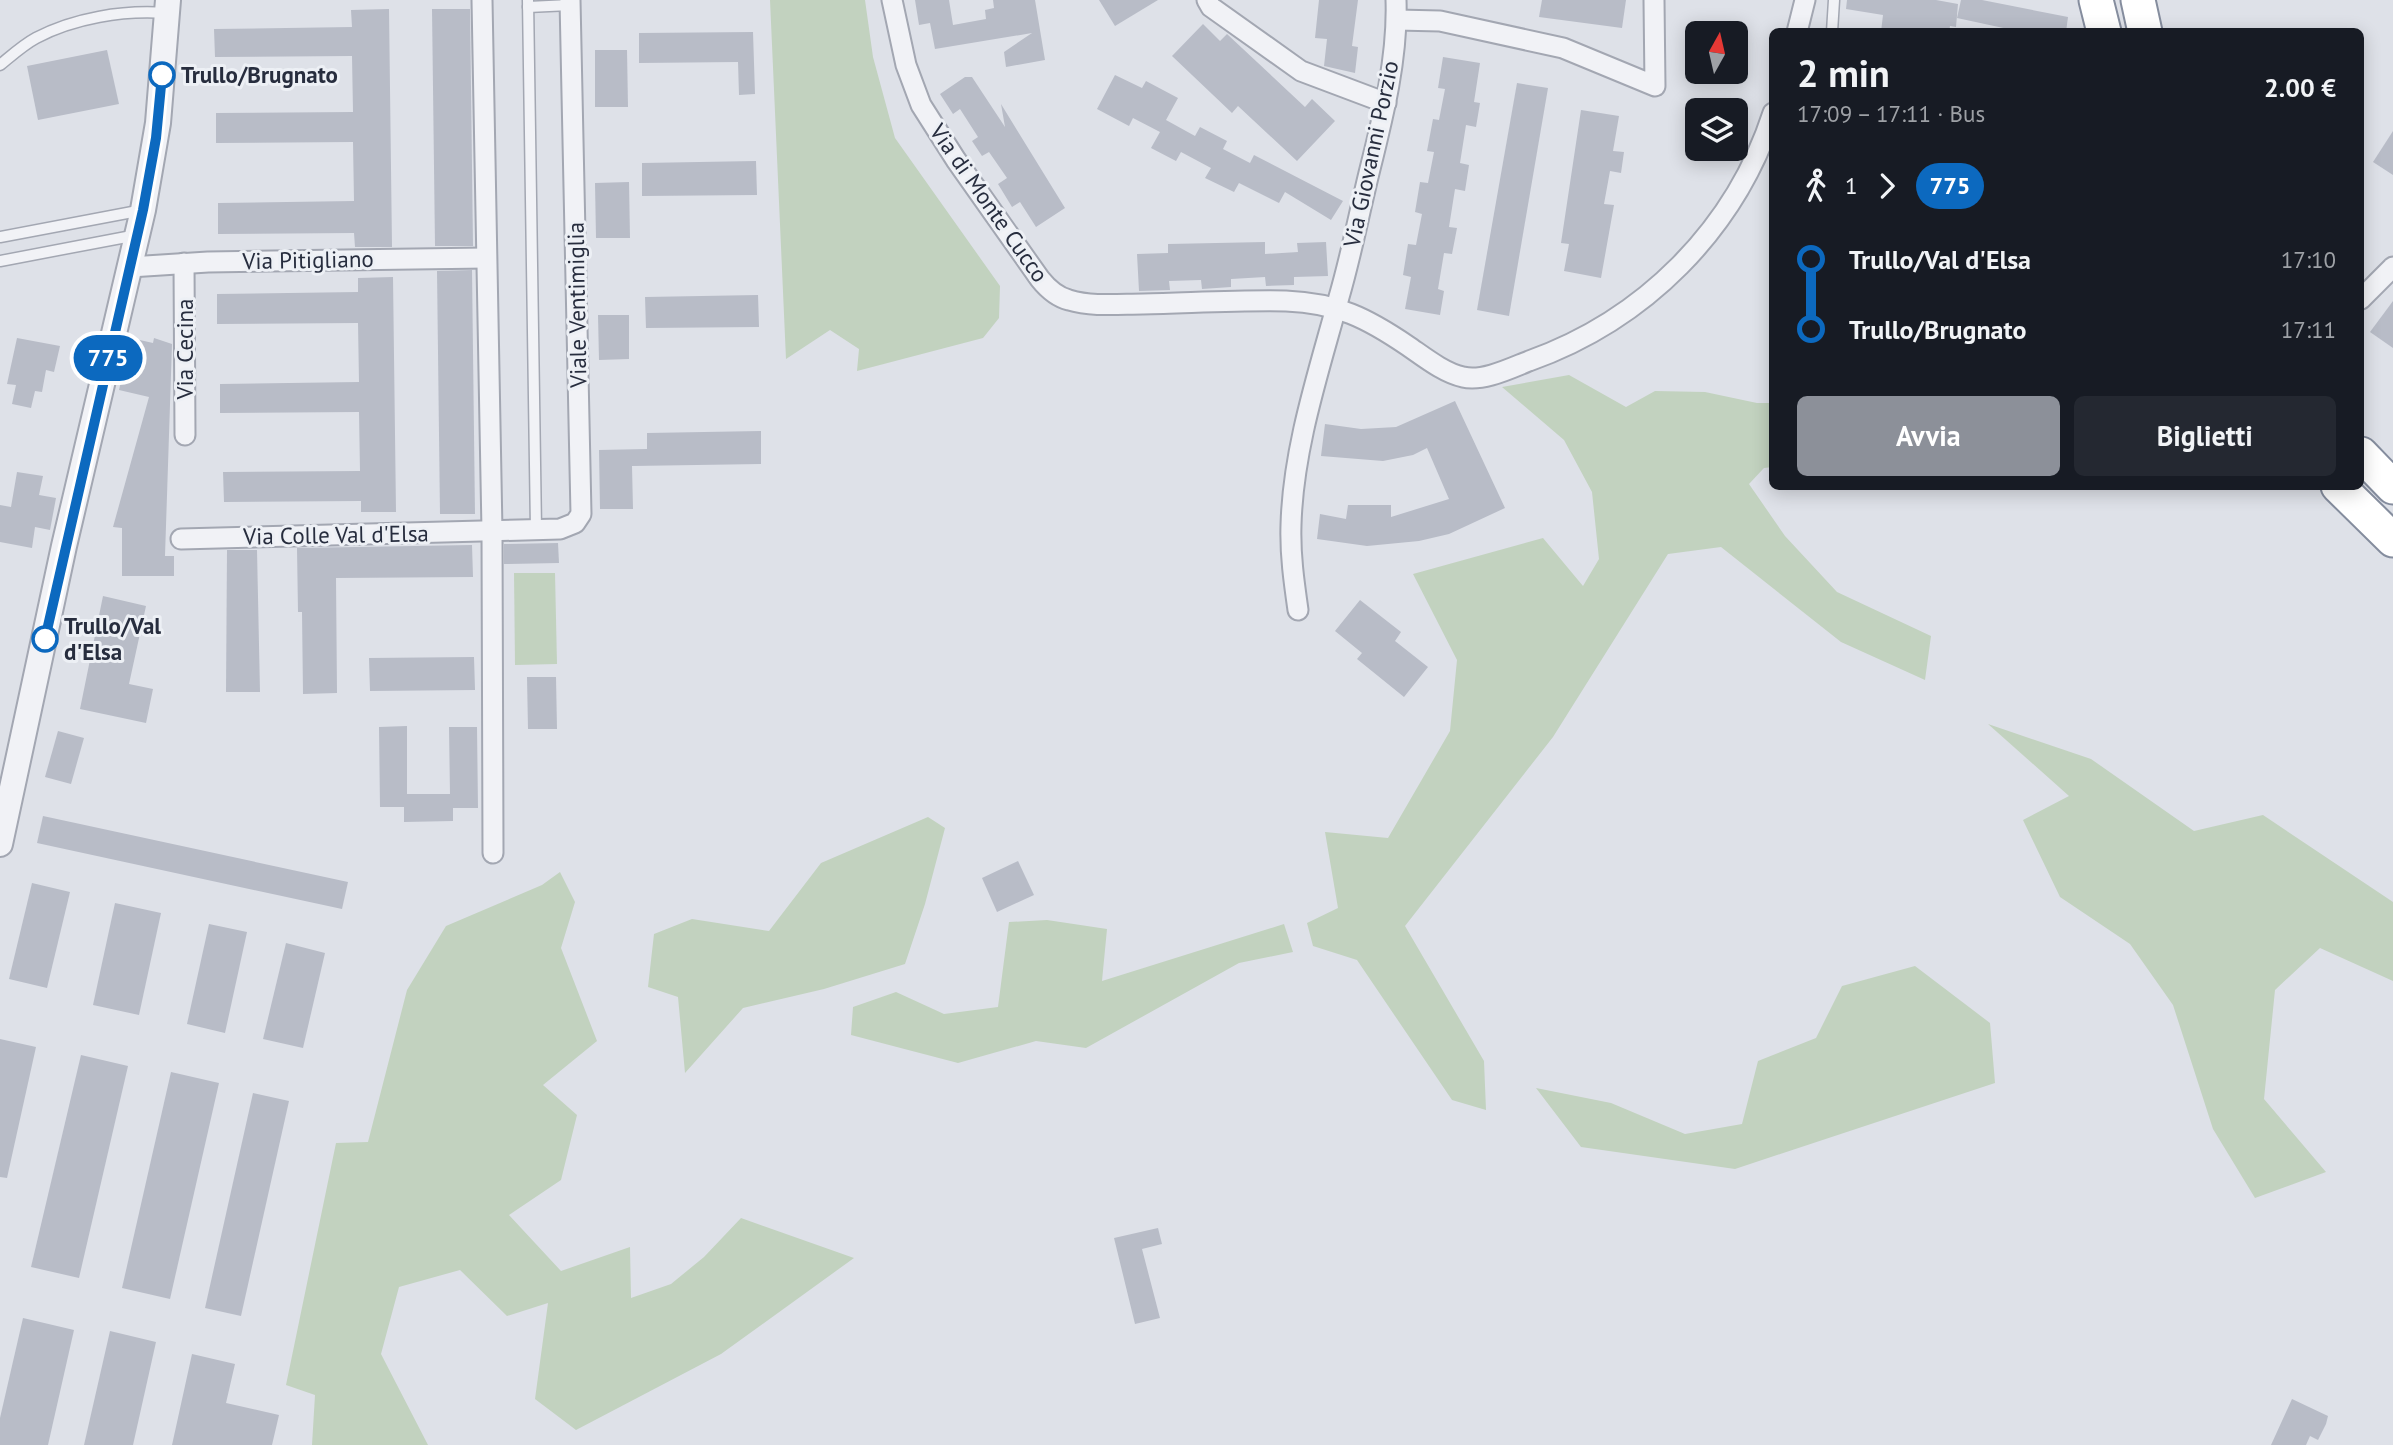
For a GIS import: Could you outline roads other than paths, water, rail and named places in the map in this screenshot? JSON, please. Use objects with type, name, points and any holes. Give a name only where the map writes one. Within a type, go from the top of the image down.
[{"type":"highway","points":[[2096,0],[2103,28]]},
{"type":"highway","points":[[2364,457],[2393,487]]},
{"type":"highway","points":[[2342,490],[2393,540]]},
{"type":"street","points":[[482,0],[492,531],[493,853]]},
{"type":"street","name":"Via di Monte Cucco","points":[[892,0],[906,65],[921,105],[956,160],[1040,279],[1053,293],[1071,301],[1112,304],[1283,301],[1337,307],[1367,319],[1440,367],[1464,378],[1503,370],[1570,346],[1631,308],[1676,270],[1702,242],[1748,174],[1769,123]]},
{"type":"street","points":[[1207,0],[1211,7],[1301,71],[1386,103]]},
{"type":"street","name":"Via Giovanni Porzio","points":[[1298,610],[1291,522],[1311,394],[1337,307],[1386,103],[1396,0]]},
{"type":"street","points":[[1396,20],[1440,21],[1563,48],[1655,86],[1654,0]]},
{"type":"street","points":[[1798,28],[1805,0]]},
{"type":"street","name":"Viale Ventimiglia","points":[[492,531],[566,528],[575,523],[581,514],[570,3]]},
{"type":"street","points":[[0,844],[64,546],[143,210],[158,123],[168,6]]},
{"type":"street","name":"Via Pitigliano","points":[[130,267],[184,263],[486,258]]},
{"type":"street","name":"Via Cecina","points":[[184,263],[185,435]]},
{"type":"street","points":[[2364,296],[2393,267]]},
{"type":"street","name":"Via Colle Val d'Elsa","points":[[181,539],[492,531]]},
{"type":"lane","points":[[1832,28],[1834,0]]},
{"type":"lane","points":[[536,530],[528,3],[570,3]]},
{"type":"lane","points":[[0,65],[36,38],[94,18],[168,6]]},
{"type":"lane","points":[[0,237],[143,210]]},
{"type":"lane","points":[[0,261],[137,235]]},
{"type":"place","name":"Trullo/Brugnato","points":[[162,75]]},
{"type":"place","name":"Trullo/Val d'Elsa","points":[[45,639]]}]
